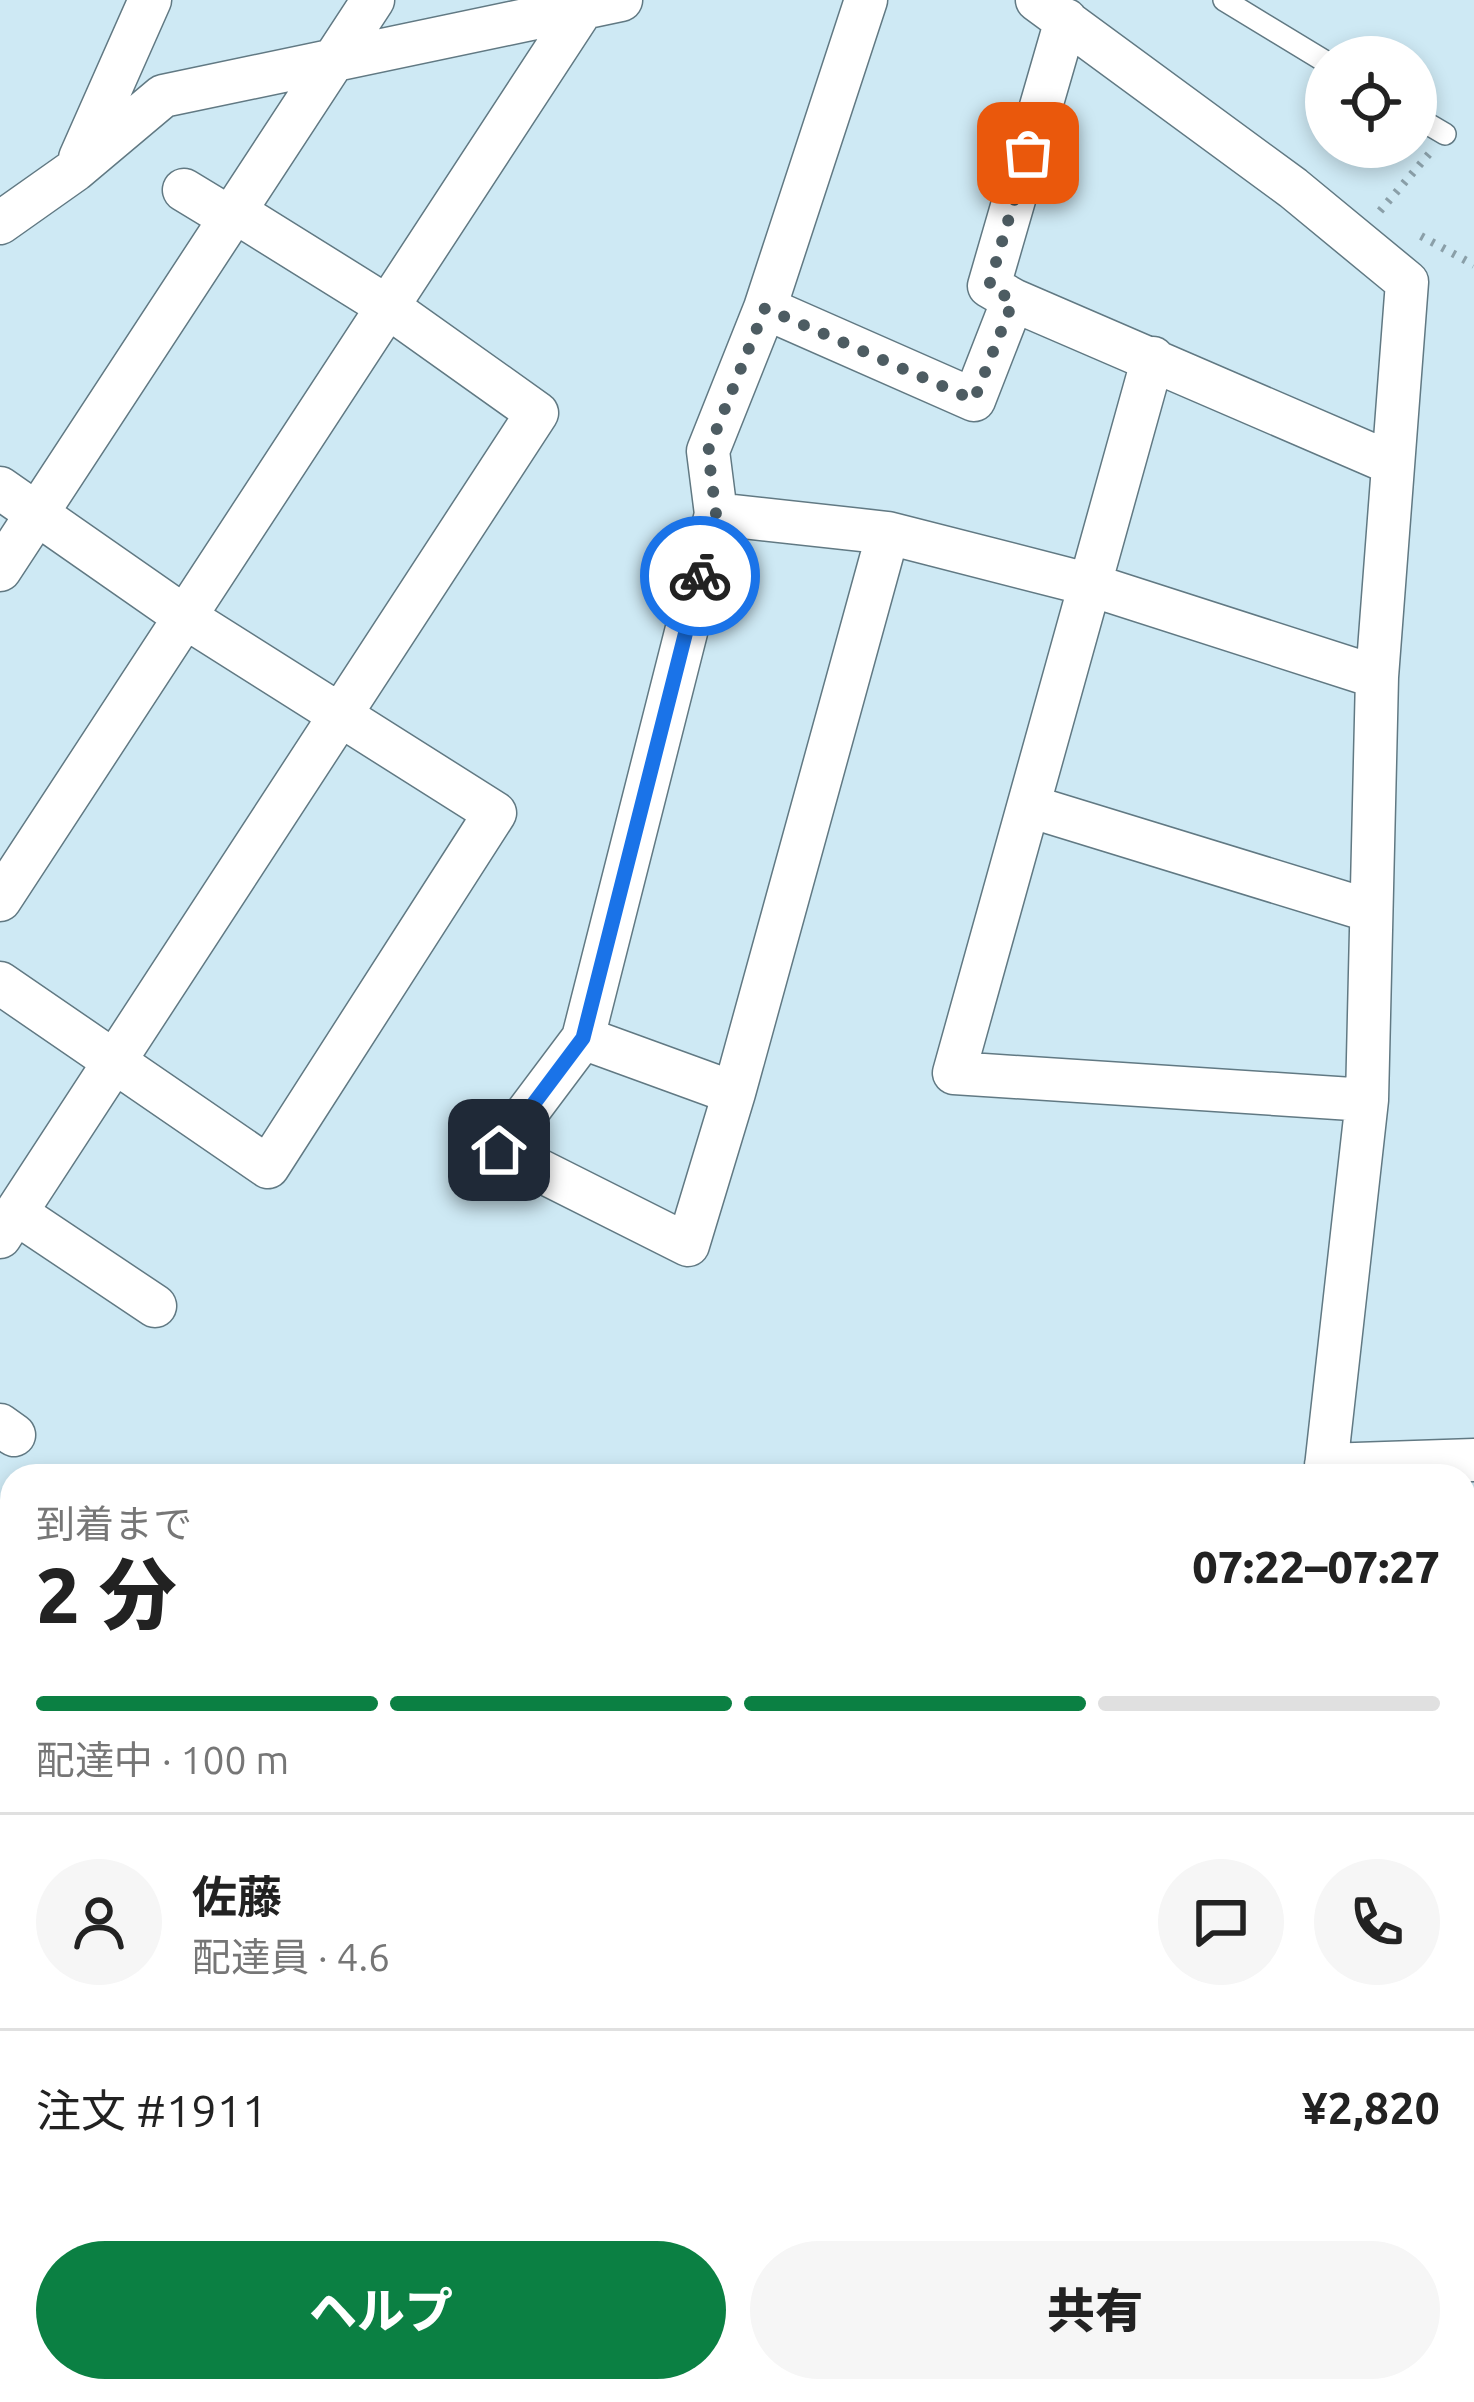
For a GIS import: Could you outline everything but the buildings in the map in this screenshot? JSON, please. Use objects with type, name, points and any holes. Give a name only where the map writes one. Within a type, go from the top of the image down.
[{"type":"street","points":[[75,170],[150,0]]},
{"type":"street","points":[[0,570],[373,0]]},
{"type":"street","points":[[866,0],[765,308],[708,451],[716,514],[583,1038],[499,1150],[688,1245],[888,533]]},
{"type":"street","points":[[0,223],[75,170],[164,96],[597,2]]},
{"type":"street","points":[[0,900],[388,308],[597,2]]},
{"type":"street","points":[[1326,1464],[1367,1100],[1376,677],[1394,464],[1407,282],[1293,188],[1051,10],[989,286],[1013,301],[1394,464]]},
{"type":"street","points":[[155,1306],[8,1225],[537,413],[388,308],[234,211],[217,210],[184,190]]},
{"type":"street","points":[[765,308],[974,400],[1013,301]]},
{"type":"street","points":[[1154,358],[954,1073],[1367,1100]]},
{"type":"street","points":[[0,488],[185,616],[495,813],[268,1167],[0,983]]},
{"type":"street","points":[[716,514],[888,533],[1090,585],[1376,677]]},
{"type":"street","points":[[1028,806],[1371,911]]},
{"type":"street","points":[[583,1038],[734,1093]]},
{"type":"street","points":[[1420,1464],[1474,1460]]},
{"type":"lane","points":[[1224,0],[1305,49]]},
{"type":"lane","points":[[1437,129],[1445,134]]},
{"type":"path","points":[[1398,224],[1378,213],[1445,134]]},
{"type":"path","points":[[1417,234],[1474,265]]},
{"type":"way so far","points":[[700,576],[716,514],[708,451],[765,308],[974,400],[1013,301],[989,286],[1028,153]]},
{"type":"route","points":[[499,1150],[583,1038],[700,576]]}]
